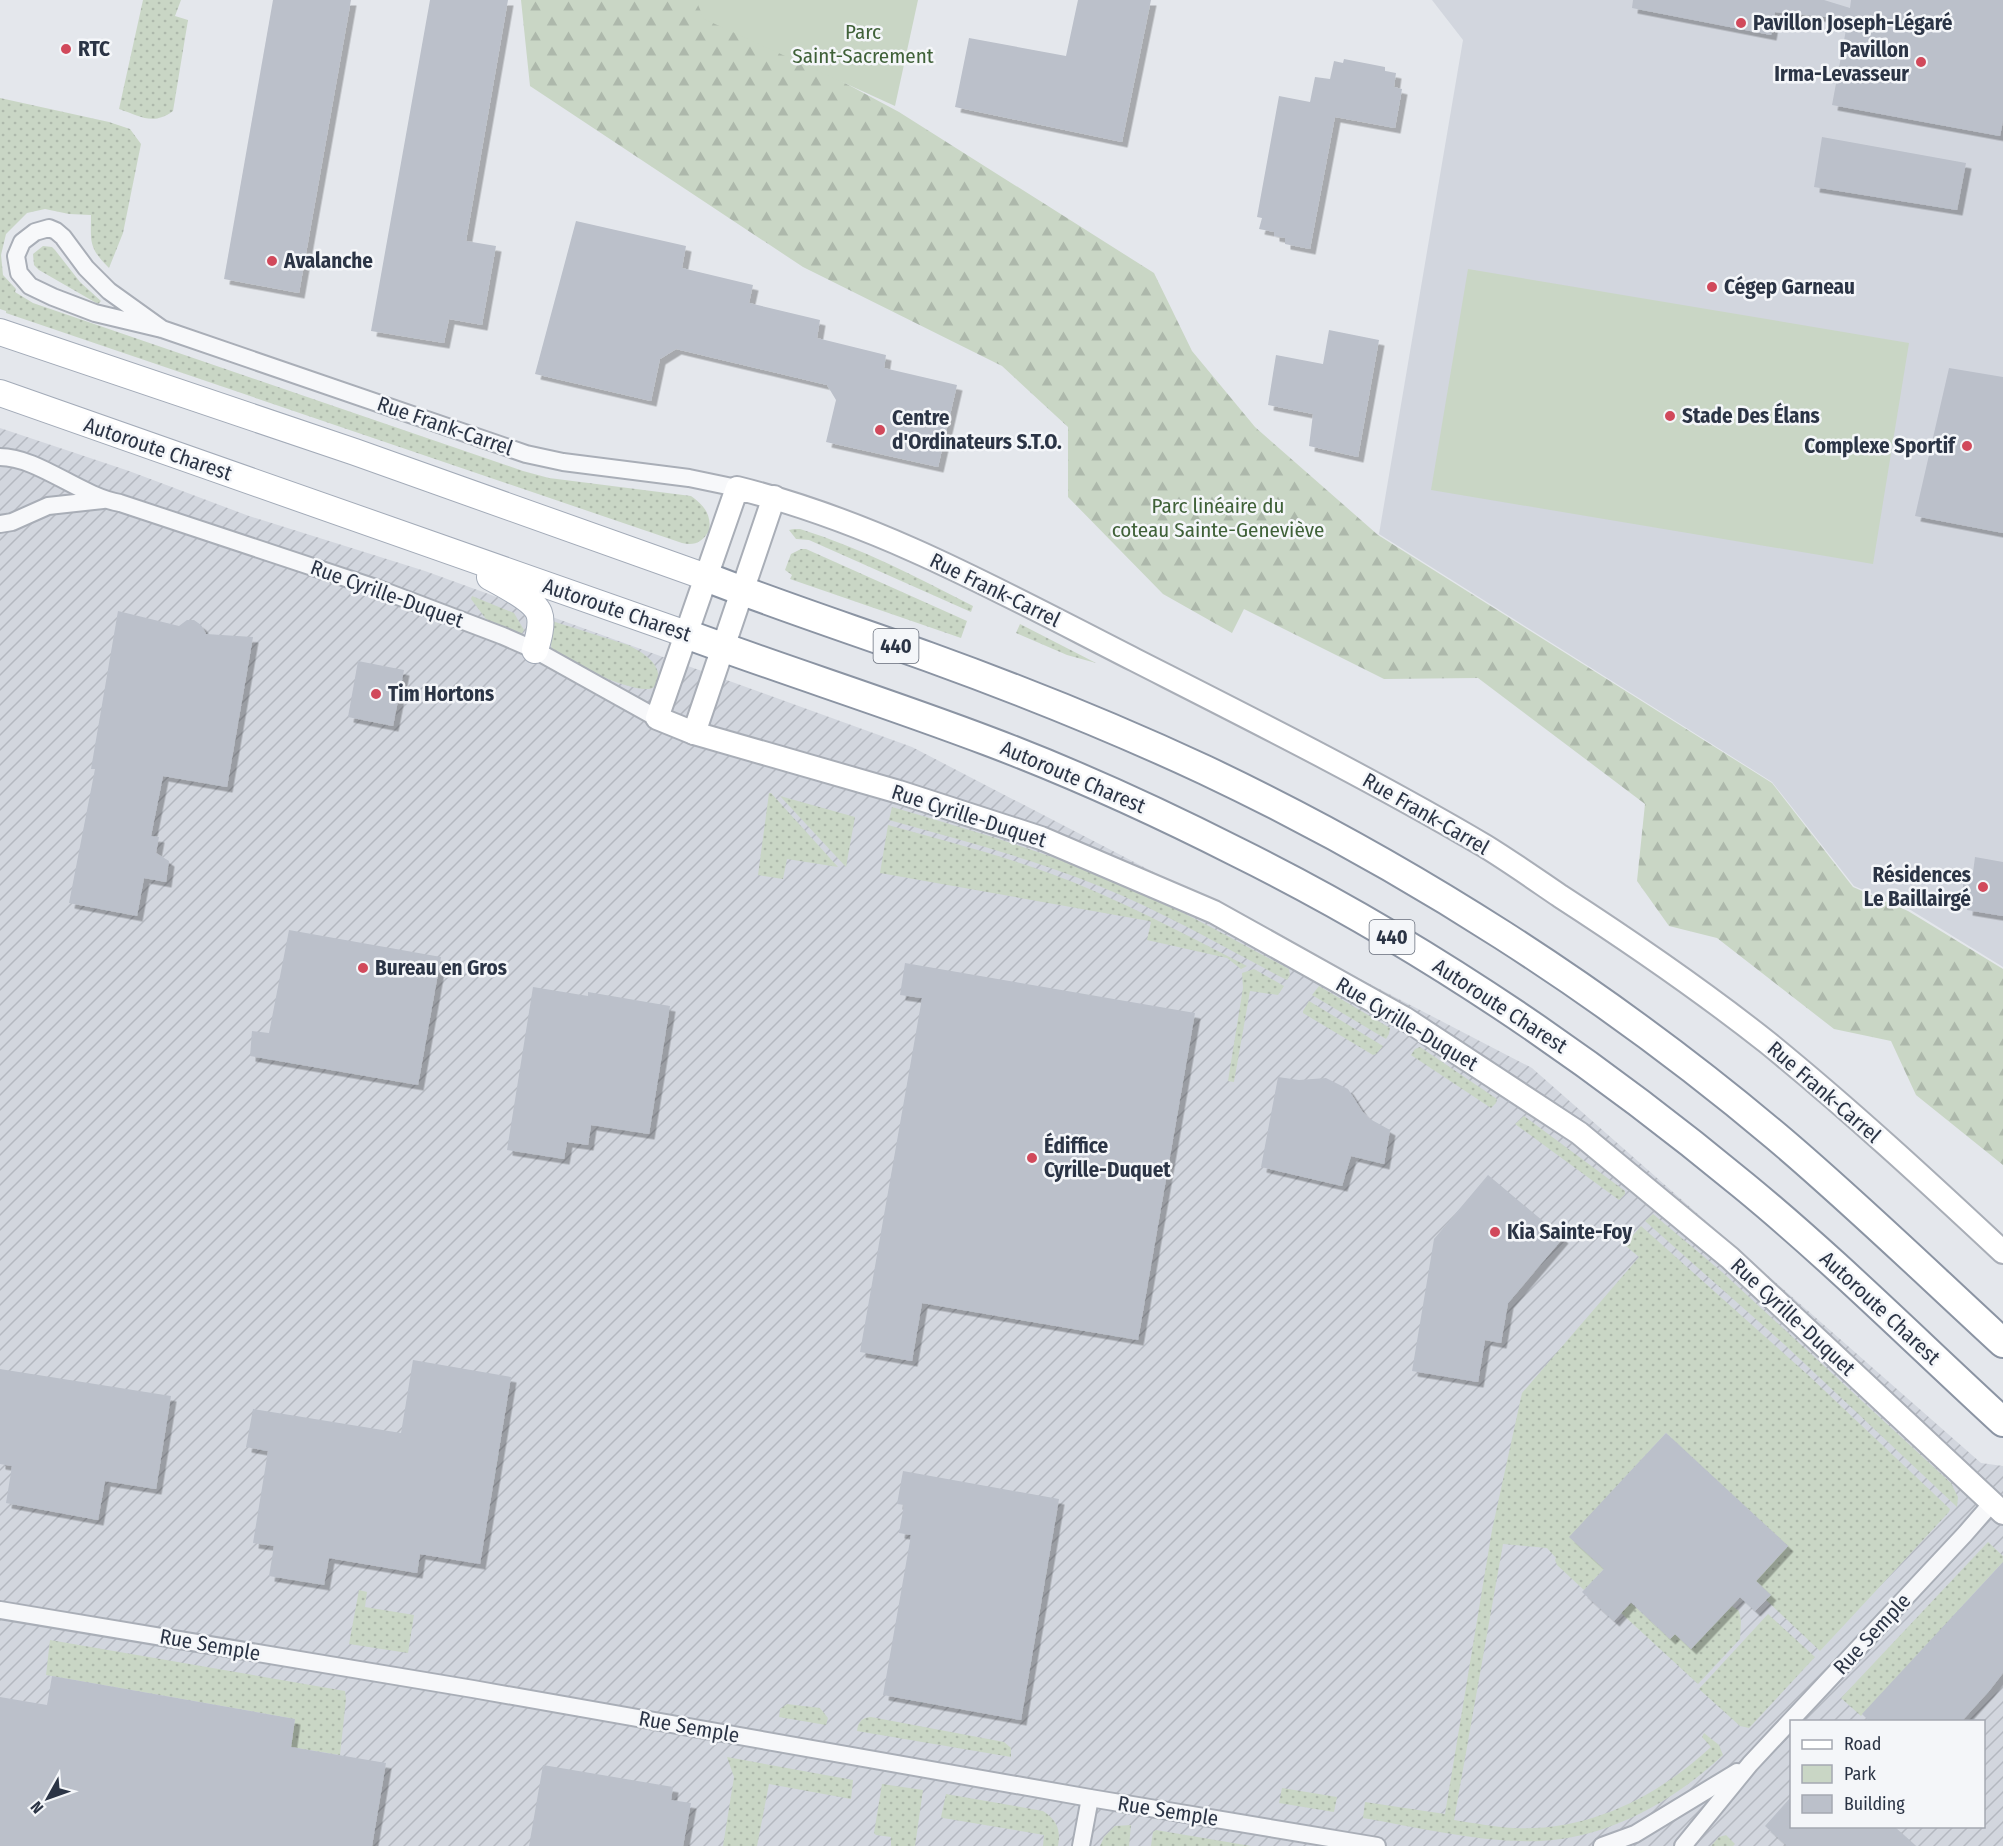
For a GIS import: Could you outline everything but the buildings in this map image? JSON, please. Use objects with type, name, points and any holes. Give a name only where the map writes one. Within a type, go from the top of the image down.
[{"type":"highway","name":"440","points":[[706,576],[742,591],[987,678],[1103,725],[1254,794],[1400,873],[1542,962],[1688,1066],[1816,1171],[2003,1343]]},
{"type":"highway","name":"Autoroute Charest","points":[[686,634],[958,730],[1082,779],[1239,853],[1385,932],[1479,990],[1571,1053],[1695,1146],[1787,1223],[2003,1422]]},
{"type":"main road","points":[[0,332],[355,452],[706,576]]},
{"type":"main road","name":"Autoroute Charest","points":[[6,397],[686,634]]},
{"type":"main road","points":[[444,549],[514,591],[534,606],[540,617],[536,650]]},
{"type":"street","name":"Rue Frank-Carrel","points":[[162,328],[109,291],[91,274],[56,231],[48,228],[28,236],[22,242],[16,256],[24,281],[39,292],[95,313],[162,328],[526,454],[563,462],[660,473],[737,488],[774,497],[869,530],[968,575],[1327,758],[1487,847],[1686,982],[1767,1043],[1844,1108],[2003,1252]]},
{"type":"street","name":"Rue Cyrille-Duquet","points":[[0,457],[18,459],[104,500],[120,503],[379,589],[536,650],[657,718],[694,733],[899,792],[1041,838],[1214,912],[1404,1018],[1579,1133],[1730,1258],[1997,1508]]},
{"type":"street","points":[[657,718],[737,488]]},
{"type":"street","points":[[694,733],[774,497]]},
{"type":"street","name":"Rue Cyrille-Duquet","points":[[0,524],[12,522],[48,506],[104,500]]},
{"type":"street","name":"Rue Semple","points":[[1791,1720],[1965,1534],[1997,1508]]},
{"type":"street","name":"Rue Semple","points":[[0,1610],[472,1689],[1377,1846]]},
{"type":"street","name":"Rue Semple","points":[[1683,1846],[1750,1764],[1790,1721]]},
{"type":"street","name":"Rue Semple","points":[[1602,1846],[1635,1834],[1750,1764]]},
{"type":"street","points":[[1082,1846],[1090,1798]]},
{"type":"shaded area","name":"Cégep Garneau","points":[[1432,0],[2003,0],[2003,967],[1909,909],[1854,886],[1772,782],[1379,534],[1463,40]]},
{"type":"shaded area","points":[[0,428],[129,471],[249,516],[425,571],[912,747],[1532,1068],[1981,1463],[2003,1466],[2003,1846],[0,1846]]},
{"type":"green space","points":[[143,0],[181,0],[175,16],[188,20],[173,111],[166,116],[153,119],[119,109]]},
{"type":"green space","name":"Parc linéaire du coteau Sainte-Geneviève","points":[[521,0],[706,0],[707,9],[899,112],[1154,273],[1192,351],[1255,427],[1378,535],[1772,783],[1853,887],[1908,911],[2003,969],[2003,1165],[1916,1095],[1891,1041],[1834,1029],[1717,938],[1669,926],[1637,881],[1645,804],[1478,678],[1384,679],[1244,609],[1232,633],[1163,594],[1068,497],[1068,427],[1002,366],[803,267],[530,86]]},
{"type":"green space","name":"Parc Saint-Sacrement","points":[[696,0],[918,0],[895,106],[704,19]]},
{"type":"green space","points":[[0,98],[109,122],[130,129],[141,144],[123,233],[109,268],[97,255],[92,244],[91,215],[69,214],[45,209],[27,213],[6,234],[1,255],[3,275],[16,289],[15,292],[33,303],[523,471],[549,478],[691,496],[706,511],[710,525],[709,531],[698,542],[682,543],[6,313],[0,309]]},
{"type":"green space","points":[[43,246],[52,247],[55,250],[80,282],[101,301],[98,304],[34,265],[33,254]]},
{"type":"green space","name":"Stade Des Élans","points":[[1468,269],[1909,343],[1873,564],[1431,490]]},
{"type":"green space","points":[[794,529],[845,545],[931,584],[973,606],[971,612],[809,540],[796,539],[789,530]]},
{"type":"green space","points":[[806,549],[967,621],[961,638],[790,579],[792,575],[785,570],[791,554]]},
{"type":"green space","points":[[472,596],[514,613],[524,630],[521,635],[486,619],[471,599]]},
{"type":"green space","points":[[552,621],[628,645],[640,652],[651,660],[658,671],[657,685],[648,689],[627,686],[585,669],[552,652]]},
{"type":"green space","points":[[1020,624],[1096,663],[1067,655],[1016,633]]},
{"type":"green space","points":[[769,793],[838,867],[787,859],[783,879],[758,875]]},
{"type":"green space","points":[[780,796],[855,817],[846,867]]},
{"type":"green space","points":[[892,807],[1026,848],[1105,877],[1152,898],[1289,969],[1290,975],[1287,980],[1147,907],[1073,876],[995,850],[889,820]]},
{"type":"green space","points":[[888,825],[1010,860],[1075,883],[1150,916],[1247,966],[1241,969],[1227,958],[1147,940],[1151,922],[1149,921],[880,873]]},
{"type":"green space","points":[[1254,969],[1284,986],[1278,995],[1250,991],[1234,1082],[1228,1081],[1243,988],[1242,973]]},
{"type":"green space","points":[[1319,986],[1390,1028],[1386,1039],[1312,995]]},
{"type":"green space","points":[[1309,1001],[1383,1046],[1373,1055],[1303,1013]]},
{"type":"green space","points":[[1420,1047],[1497,1099],[1496,1103],[1491,1108],[1411,1055],[1415,1049]]},
{"type":"green space","points":[[1524,1116],[1625,1191],[1625,1194],[1619,1200],[1515,1124]]},
{"type":"green space","points":[[1653,1214],[1722,1272],[1951,1483],[1958,1497],[1957,1507],[1785,1345],[1645,1221]]},
{"type":"green space","points":[[1641,1226],[1807,1374],[1950,1509],[1949,1512],[1820,1651],[1766,1600],[1756,1581],[1788,1546],[1666,1433],[1570,1537],[1604,1569],[1584,1590],[1557,1565],[1556,1558],[1547,1548],[1503,1544],[1454,1820],[1513,1828],[1541,1828],[1568,1824],[1620,1808],[1668,1781],[1711,1747],[1702,1737],[1704,1733],[1719,1745],[1723,1755],[1704,1772],[1662,1802],[1615,1825],[1566,1838],[1540,1841],[1496,1840],[1363,1818],[1365,1802],[1445,1814],[1492,1530],[1522,1393],[1639,1257],[1626,1246]]},
{"type":"green space","points":[[1988,1542],[2003,1556],[2003,1566],[2001,1564],[1861,1716],[1841,1698]]},
{"type":"green space","points":[[359,1590],[367,1592],[365,1607],[414,1615],[408,1653],[349,1644]]},
{"type":"green space","points":[[1631,1603],[1670,1639],[1675,1634],[1691,1649],[1732,1606],[1739,1611],[1740,1639],[1698,1684],[1621,1613]]},
{"type":"green space","points":[[1768,1614],[1815,1657],[1749,1728],[1740,1726],[1699,1689]]},
{"type":"green space","points":[[50,1640],[345,1691],[340,1755],[291,1747],[295,1719],[46,1675]]},
{"type":"green space","points":[[787,1704],[820,1708],[828,1718],[826,1725],[779,1717],[780,1709]]},
{"type":"green space","points":[[871,1717],[1004,1742],[1011,1748],[1011,1757],[857,1731],[861,1721]]},
{"type":"green space","points":[[727,1757],[853,1780],[851,1799],[769,1784],[757,1846],[723,1846],[734,1777]]},
{"type":"green space","points":[[882,1784],[923,1790],[915,1846],[891,1846],[891,1837],[874,1833]]},
{"type":"green space","points":[[1282,1788],[1337,1797],[1334,1812],[1279,1803]]},
{"type":"green space","points":[[946,1794],[1043,1811],[1052,1818],[1057,1826],[1058,1846],[1043,1846],[1044,1835],[943,1818],[941,1817]]},
{"type":"green space","points":[[1131,1825],[1129,1846],[1100,1846],[1104,1837],[1115,1826]]},
{"type":"green space","points":[[1156,1830],[1251,1846],[1151,1846],[1153,1832]]},
{"type":"green space","points":[[1726,1835],[1735,1844],[1733,1846],[1711,1846],[1719,1837]]},
{"type":"place","name":"Pavillon Joseph-Légaré","points":[[1741,23]]},
{"type":"place","name":"RTC","points":[[66,49]]},
{"type":"place","name":"Pavillon Irma-Levasseur","points":[[1921,62]]},
{"type":"place","name":"Avalanche","points":[[272,261]]},
{"type":"place","name":"Cégep Garneau","points":[[1712,287]]},
{"type":"place","name":"Stade Des Élans","points":[[1670,416]]},
{"type":"place","name":"Centre d'Ordinateurs S.T.O.","points":[[880,430]]},
{"type":"place","name":"Complexe Sportif","points":[[1967,446]]},
{"type":"place","name":"Tim Hortons","points":[[376,694]]},
{"type":"place","name":"Résidences Le Baillairgé","points":[[1983,887]]},
{"type":"place","name":"Bureau en Gros","points":[[363,968]]},
{"type":"place","name":"Édiffice Cyrille-Duquet","points":[[1032,1158]]},
{"type":"place","name":"Kia Sainte-Foy","points":[[1495,1232]]}]
